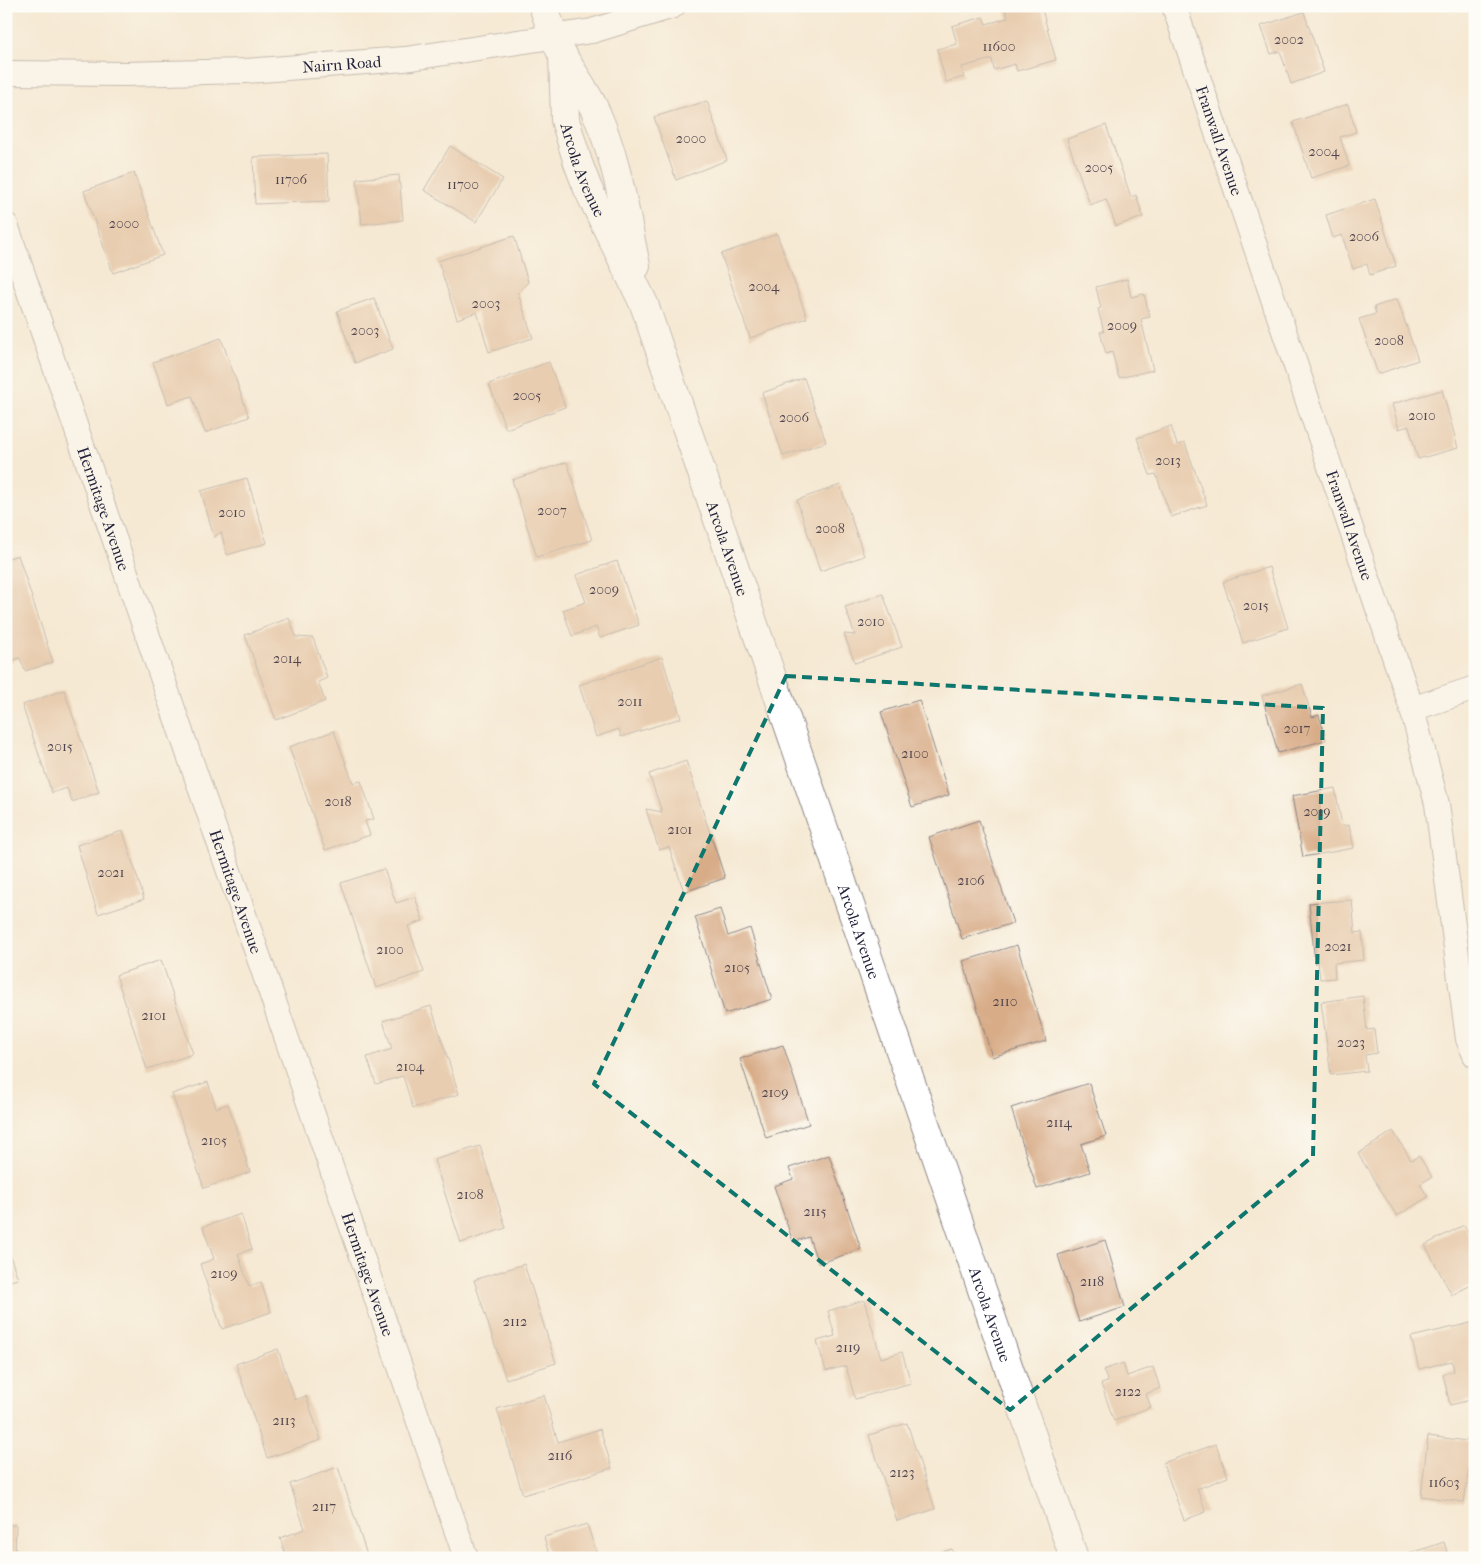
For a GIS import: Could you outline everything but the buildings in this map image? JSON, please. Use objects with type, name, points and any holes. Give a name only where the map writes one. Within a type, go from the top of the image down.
[{"type":"street","name":"Arcola Avenue","points":[[543,6],[558,45],[565,120],[578,162],[588,189],[644,304],[1074,1558]]},
{"type":"street","name":"Nairn Road","points":[[6,73],[124,74],[256,70],[405,60],[558,45],[592,30],[672,6]]},
{"type":"street","name":"Franwall Avenue","points":[[1174,6],[1412,709],[1437,804],[1468,1039],[1475,1055]]},
{"type":"street","name":"Hermitage Avenue","points":[[6,225],[466,1558]]},
{"type":"street","points":[[1412,709],[1475,688]]},
{"type":"highlighted area","points":[[786,676],[1323,708],[1313,1156],[1010,1410],[594,1084]]}]
